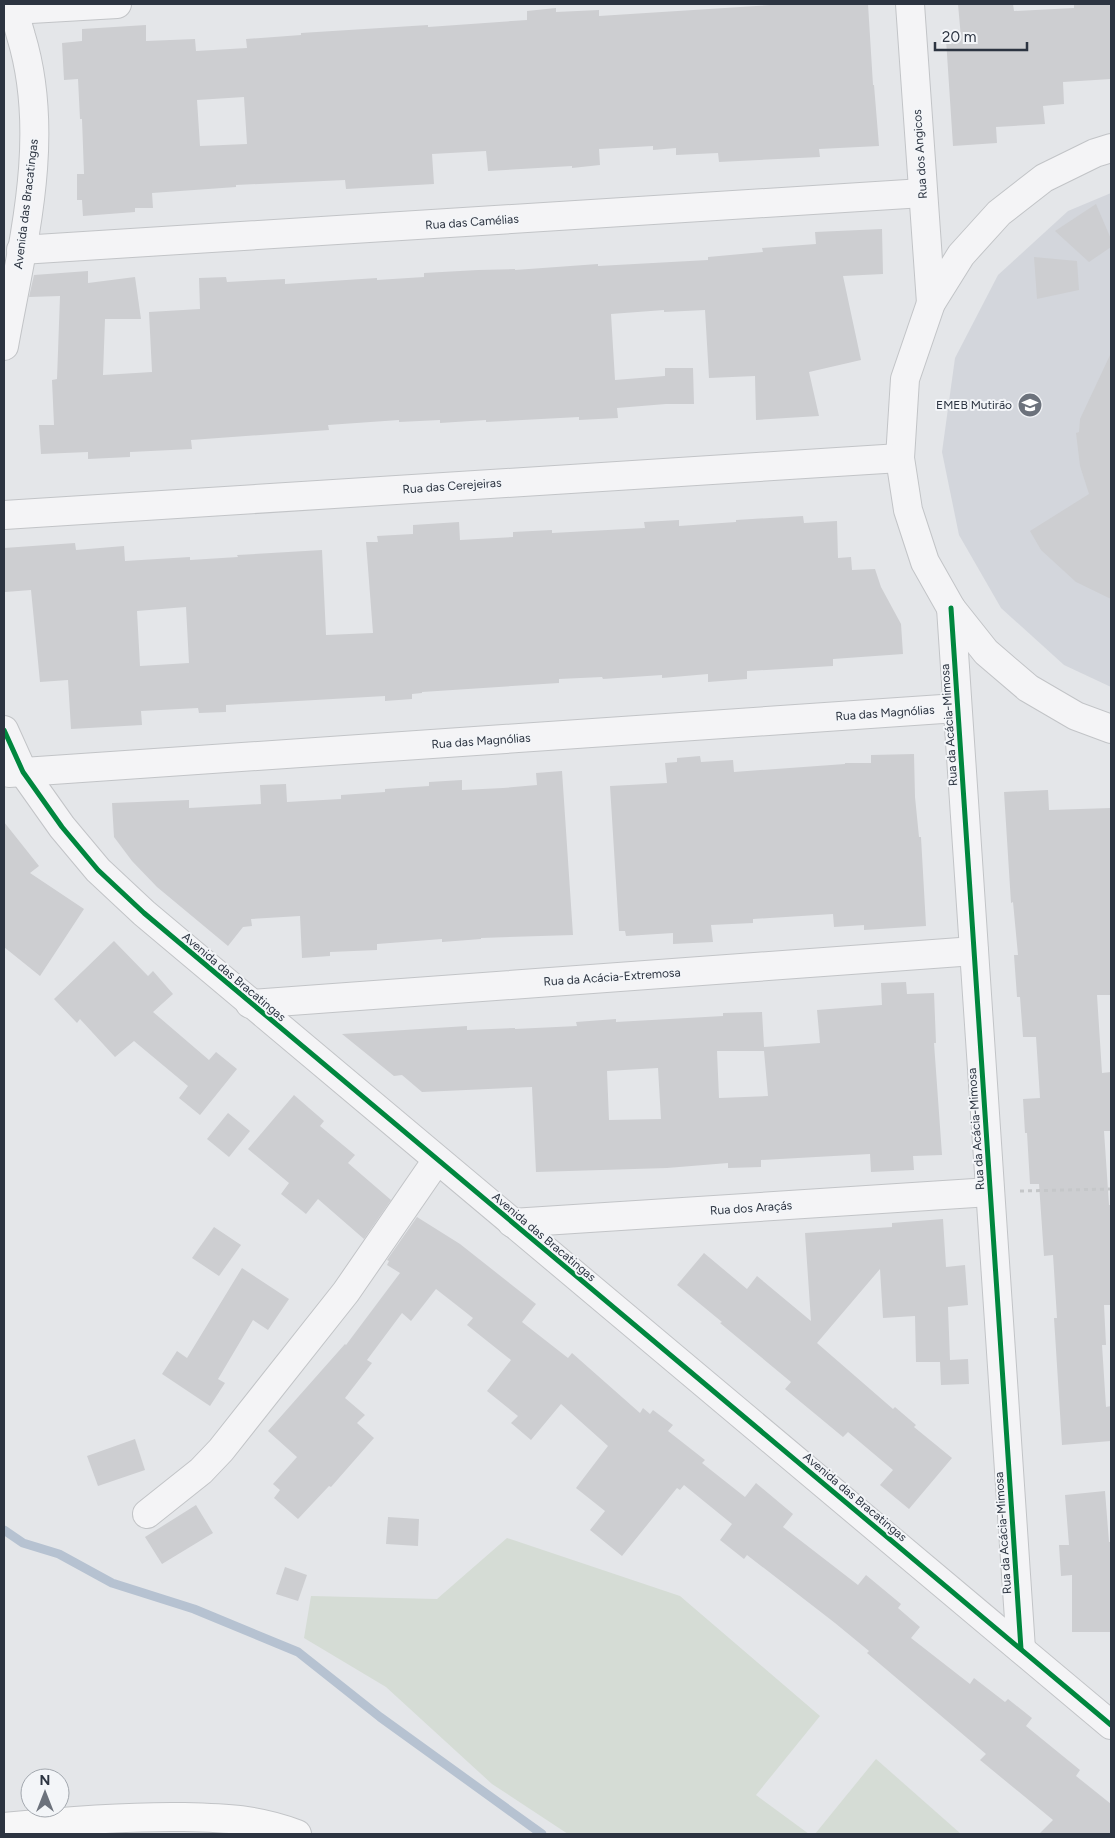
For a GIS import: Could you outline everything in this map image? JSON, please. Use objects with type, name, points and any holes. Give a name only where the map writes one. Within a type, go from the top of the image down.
[{"type":"main road","points":[[150,1816],[196,1834]]},
{"type":"main road","points":[[4,1827],[95,1818],[150,1816],[237,1818],[297,1834]]},
{"type":"street","points":[[12,7],[117,4]]},
{"type":"street","name":"Rua dos Angicos","points":[[910,4],[931,303]]},
{"type":"street","name":"Avenida das Bracatingas","points":[[4,346],[22,250],[32,183],[36,134],[33,94],[26,51],[12,7]]},
{"type":"street","points":[[1111,148],[1095,153],[1044,178],[999,213],[961,255],[931,303],[905,379],[900,458],[908,510],[926,562],[951,608],[986,652],[1028,688],[1076,716],[1111,729]]},
{"type":"street","name":"Rua das Camélias","points":[[22,250],[923,193]]},
{"type":"street","name":"Rua das Cerejeiras","points":[[4,515],[900,458]]},
{"type":"street","name":"Rua da Acácia-Mimosa","points":[[951,608],[1021,1649]]},
{"type":"street","name":"Rua das Magnólias","points":[[14,773],[957,708]]},
{"type":"street","name":"Avenida das Bracatingas","points":[[4,730],[14,773],[98,870],[144,913],[250,1004],[1111,1725]]},
{"type":"street","name":"Rua da Acácia-Extremosa","points":[[250,1004],[974,951]]},
{"type":"street","points":[[147,1514],[221,1450],[346,1292],[438,1160]]},
{"type":"street","name":"Rua dos Araçás","points":[[512,1223],[990,1192]]},
{"type":"path","points":[[990,1192],[1111,1189]]},
{"type":"shaded area","name":"EMEB Mutirão","points":[[1111,193],[1111,687],[1064,665],[1001,608],[959,535],[942,452],[955,358],[998,275],[1068,211]]},
{"type":"shaded area","points":[[507,1538],[680,1596],[820,1716],[756,1795],[809,1834],[568,1834],[492,1784],[386,1687],[304,1638],[311,1596],[437,1599]]},
{"type":"shaded area","points":[[876,1759],[961,1834],[815,1834]]},
{"type":"building","points":[[786,4],[868,4],[879,146],[819,149],[820,157],[719,162],[718,153],[676,155],[676,148],[653,150],[653,146],[599,149],[600,165],[488,171],[486,151],[432,154],[434,184],[346,189],[345,180],[236,185],[236,187],[152,193],[153,208],[135,208],[135,212],[83,216],[82,200],[77,200],[77,174],[84,174],[82,119],[80,119],[78,79],[64,80],[62,43],[82,41],[82,29],[146,25],[146,41],[195,39],[196,51],[247,48],[246,39],[301,35],[301,33],[527,20],[527,11],[556,8],[556,12],[599,10],[599,16]],"holes":[[[244,97],[247,144],[200,146],[197,100]]]},
{"type":"building","points":[[958,4],[1013,4],[1014,11],[1074,8],[1074,4],[1111,4],[1111,79],[1063,82],[1064,104],[1043,106],[1045,124],[996,127],[997,143],[953,146],[946,39],[961,38]]},
{"type":"building","points":[[1096,204],[1111,239],[1111,247],[1089,262],[1055,231]]},
{"type":"building","points":[[882,229],[883,274],[843,276],[861,360],[809,372],[819,416],[756,420],[755,376],[709,378],[705,310],[664,312],[664,310],[611,314],[615,380],[665,376],[665,368],[693,368],[694,404],[617,408],[618,418],[579,420],[579,417],[440,423],[440,420],[399,422],[399,420],[328,425],[329,430],[191,440],[192,449],[130,452],[130,457],[88,459],[88,452],[41,454],[39,425],[54,425],[52,380],[57,379],[60,296],[29,297],[34,275],[88,271],[88,283],[135,277],[141,319],[105,319],[103,375],[152,372],[149,312],[200,309],[199,278],[226,277],[227,282],[285,279],[285,284],[424,277],[424,273],[708,260],[708,257],[763,252],[762,248],[816,244],[815,232]]},
{"type":"building","points":[[1034,257],[1077,261],[1079,290],[1037,299]]},
{"type":"building","points":[[1111,353],[1111,599],[1076,582],[1041,550],[1030,531],[1089,494],[1080,466],[1076,433],[1079,432],[1080,419]]},
{"type":"building","points":[[803,516],[804,523],[837,521],[838,558],[851,557],[852,570],[875,569],[881,587],[901,624],[903,654],[833,659],[833,666],[747,671],[747,679],[708,682],[708,674],[662,678],[662,675],[603,679],[602,677],[559,679],[559,683],[422,692],[412,694],[412,699],[385,701],[385,696],[226,705],[226,712],[199,713],[198,708],[141,711],[142,725],[71,729],[68,680],[40,682],[31,590],[5,592],[4,548],[75,543],[76,550],[124,546],[125,561],[190,557],[190,560],[322,550],[326,635],[373,633],[366,542],[378,542],[377,536],[413,534],[413,525],[459,522],[460,540],[513,537],[513,532],[552,530],[552,533],[645,528],[644,522],[679,520],[679,526],[736,522],[736,520]],"holes":[[[186,607],[189,663],[140,666],[137,611]]]},
{"type":"building","points":[[914,754],[915,797],[919,837],[921,837],[926,926],[864,930],[864,925],[834,927],[833,914],[753,919],[753,923],[711,925],[713,942],[673,944],[673,933],[626,936],[625,931],[619,931],[610,786],[667,783],[665,763],[677,762],[677,758],[700,756],[701,762],[733,760],[734,772],[845,763],[871,763],[871,755]]},
{"type":"building","points":[[562,771],[573,935],[481,938],[442,942],[442,939],[377,944],[377,950],[330,952],[330,956],[302,958],[300,916],[251,919],[252,926],[243,927],[228,946],[157,887],[132,861],[114,837],[112,803],[189,800],[189,808],[261,804],[260,785],[286,784],[287,802],[341,799],[341,795],[429,786],[429,782],[462,780],[462,790],[503,788],[537,785],[536,773]]},
{"type":"building","points":[[1048,790],[1049,810],[1111,808],[1111,995],[1097,995],[1102,1073],[1111,1072],[1111,1131],[1104,1131],[1109,1205],[1111,1205],[1111,1305],[1104,1305],[1106,1345],[1102,1345],[1106,1407],[1111,1406],[1111,1441],[1062,1445],[1054,1318],[1057,1318],[1053,1255],[1044,1256],[1039,1184],[1030,1184],[1027,1133],[1025,1133],[1023,1099],[1040,1098],[1036,1037],[1023,1037],[1020,997],[1017,997],[1014,955],[1018,955],[1013,902],[1011,903],[1004,792]]},
{"type":"building","points":[[4,822],[39,866],[30,873],[84,909],[40,976],[4,947]]},
{"type":"building","points":[[114,941],[148,976],[153,971],[173,994],[153,1012],[209,1060],[216,1052],[237,1069],[200,1115],[179,1098],[188,1086],[134,1041],[115,1057],[80,1019],[77,1023],[54,999]]},
{"type":"building","points":[[906,982],[907,994],[934,993],[936,1043],[934,1043],[942,1155],[913,1156],[914,1170],[871,1172],[870,1154],[761,1160],[761,1167],[728,1168],[728,1163],[667,1168],[536,1172],[532,1087],[422,1092],[402,1075],[394,1076],[342,1034],[467,1026],[467,1030],[577,1026],[576,1022],[616,1019],[616,1022],[723,1016],[723,1013],[762,1012],[764,1047],[820,1043],[817,1010],[882,1005],[881,983]],"holes":[[[717,1051],[764,1051],[768,1096],[719,1098]],[[658,1068],[661,1119],[609,1120],[607,1071]]]},
{"type":"building","points":[[294,1095],[324,1121],[320,1126],[355,1155],[348,1163],[391,1200],[364,1239],[318,1199],[306,1214],[281,1194],[289,1183],[248,1149]]},
{"type":"building","points":[[228,1113],[250,1131],[229,1157],[207,1139]]},
{"type":"building","points":[[417,1217],[460,1244],[536,1304],[522,1322],[568,1358],[572,1353],[640,1413],[643,1408],[650,1414],[653,1410],[673,1425],[668,1431],[705,1460],[702,1463],[745,1497],[756,1483],[793,1514],[783,1527],[858,1585],[866,1575],[901,1604],[898,1608],[920,1627],[911,1638],[970,1684],[974,1678],[1005,1702],[1008,1699],[1032,1718],[1026,1726],[1080,1770],[1076,1776],[1111,1804],[1111,1834],[1039,1834],[1053,1820],[980,1760],[986,1754],[867,1653],[869,1651],[835,1623],[747,1555],[744,1559],[720,1540],[732,1524],[684,1485],[680,1490],[677,1488],[622,1556],[590,1530],[605,1511],[576,1488],[608,1446],[561,1404],[531,1440],[511,1423],[518,1416],[487,1391],[511,1360],[467,1325],[473,1318],[436,1289],[411,1321],[402,1313],[367,1360],[372,1363],[345,1398],[365,1415],[357,1423],[374,1438],[331,1487],[329,1486],[298,1519],[274,1498],[280,1490],[273,1484],[297,1457],[268,1431],[346,1345],[400,1273],[387,1265],[389,1261],[387,1260]]},
{"type":"building","points":[[943,1219],[946,1267],[965,1265],[968,1305],[948,1307],[950,1360],[968,1359],[969,1384],[941,1385],[940,1362],[916,1362],[915,1316],[883,1318],[880,1269],[817,1343],[893,1409],[895,1407],[916,1425],[914,1427],[952,1458],[909,1509],[880,1485],[893,1470],[848,1432],[843,1437],[785,1389],[791,1382],[677,1285],[704,1253],[747,1289],[757,1276],[811,1321],[805,1233],[892,1227],[892,1223]]},
{"type":"building","points":[[214,1227],[241,1245],[219,1276],[192,1258]]},
{"type":"building","points":[[242,1268],[289,1299],[268,1330],[253,1320],[218,1379],[225,1383],[210,1406],[162,1374],[177,1351],[187,1358]]},
{"type":"building","points":[[135,1439],[145,1470],[98,1486],[87,1456]]},
{"type":"building","points":[[1105,1491],[1109,1542],[1111,1542],[1111,1632],[1072,1632],[1072,1575],[1061,1576],[1059,1545],[1069,1545],[1065,1495]]},
{"type":"building","points":[[196,1505],[213,1533],[162,1564],[145,1537]]},
{"type":"building","points":[[388,1517],[419,1519],[418,1546],[386,1544]]},
{"type":"building","points":[[285,1567],[307,1575],[298,1601],[276,1594]]},
{"type":"waterway","points":[[4,1530],[23,1543],[59,1554],[112,1583],[194,1609],[298,1652],[380,1717],[542,1834]]},
{"type":"cycle path","points":[[951,608],[1021,1649]]},
{"type":"cycle path","points":[[4,730],[23,772],[62,827],[98,870],[144,913],[1111,1725]]},
{"type":"place","name":"EMEB Mutirão","points":[[1030,405]]}]
